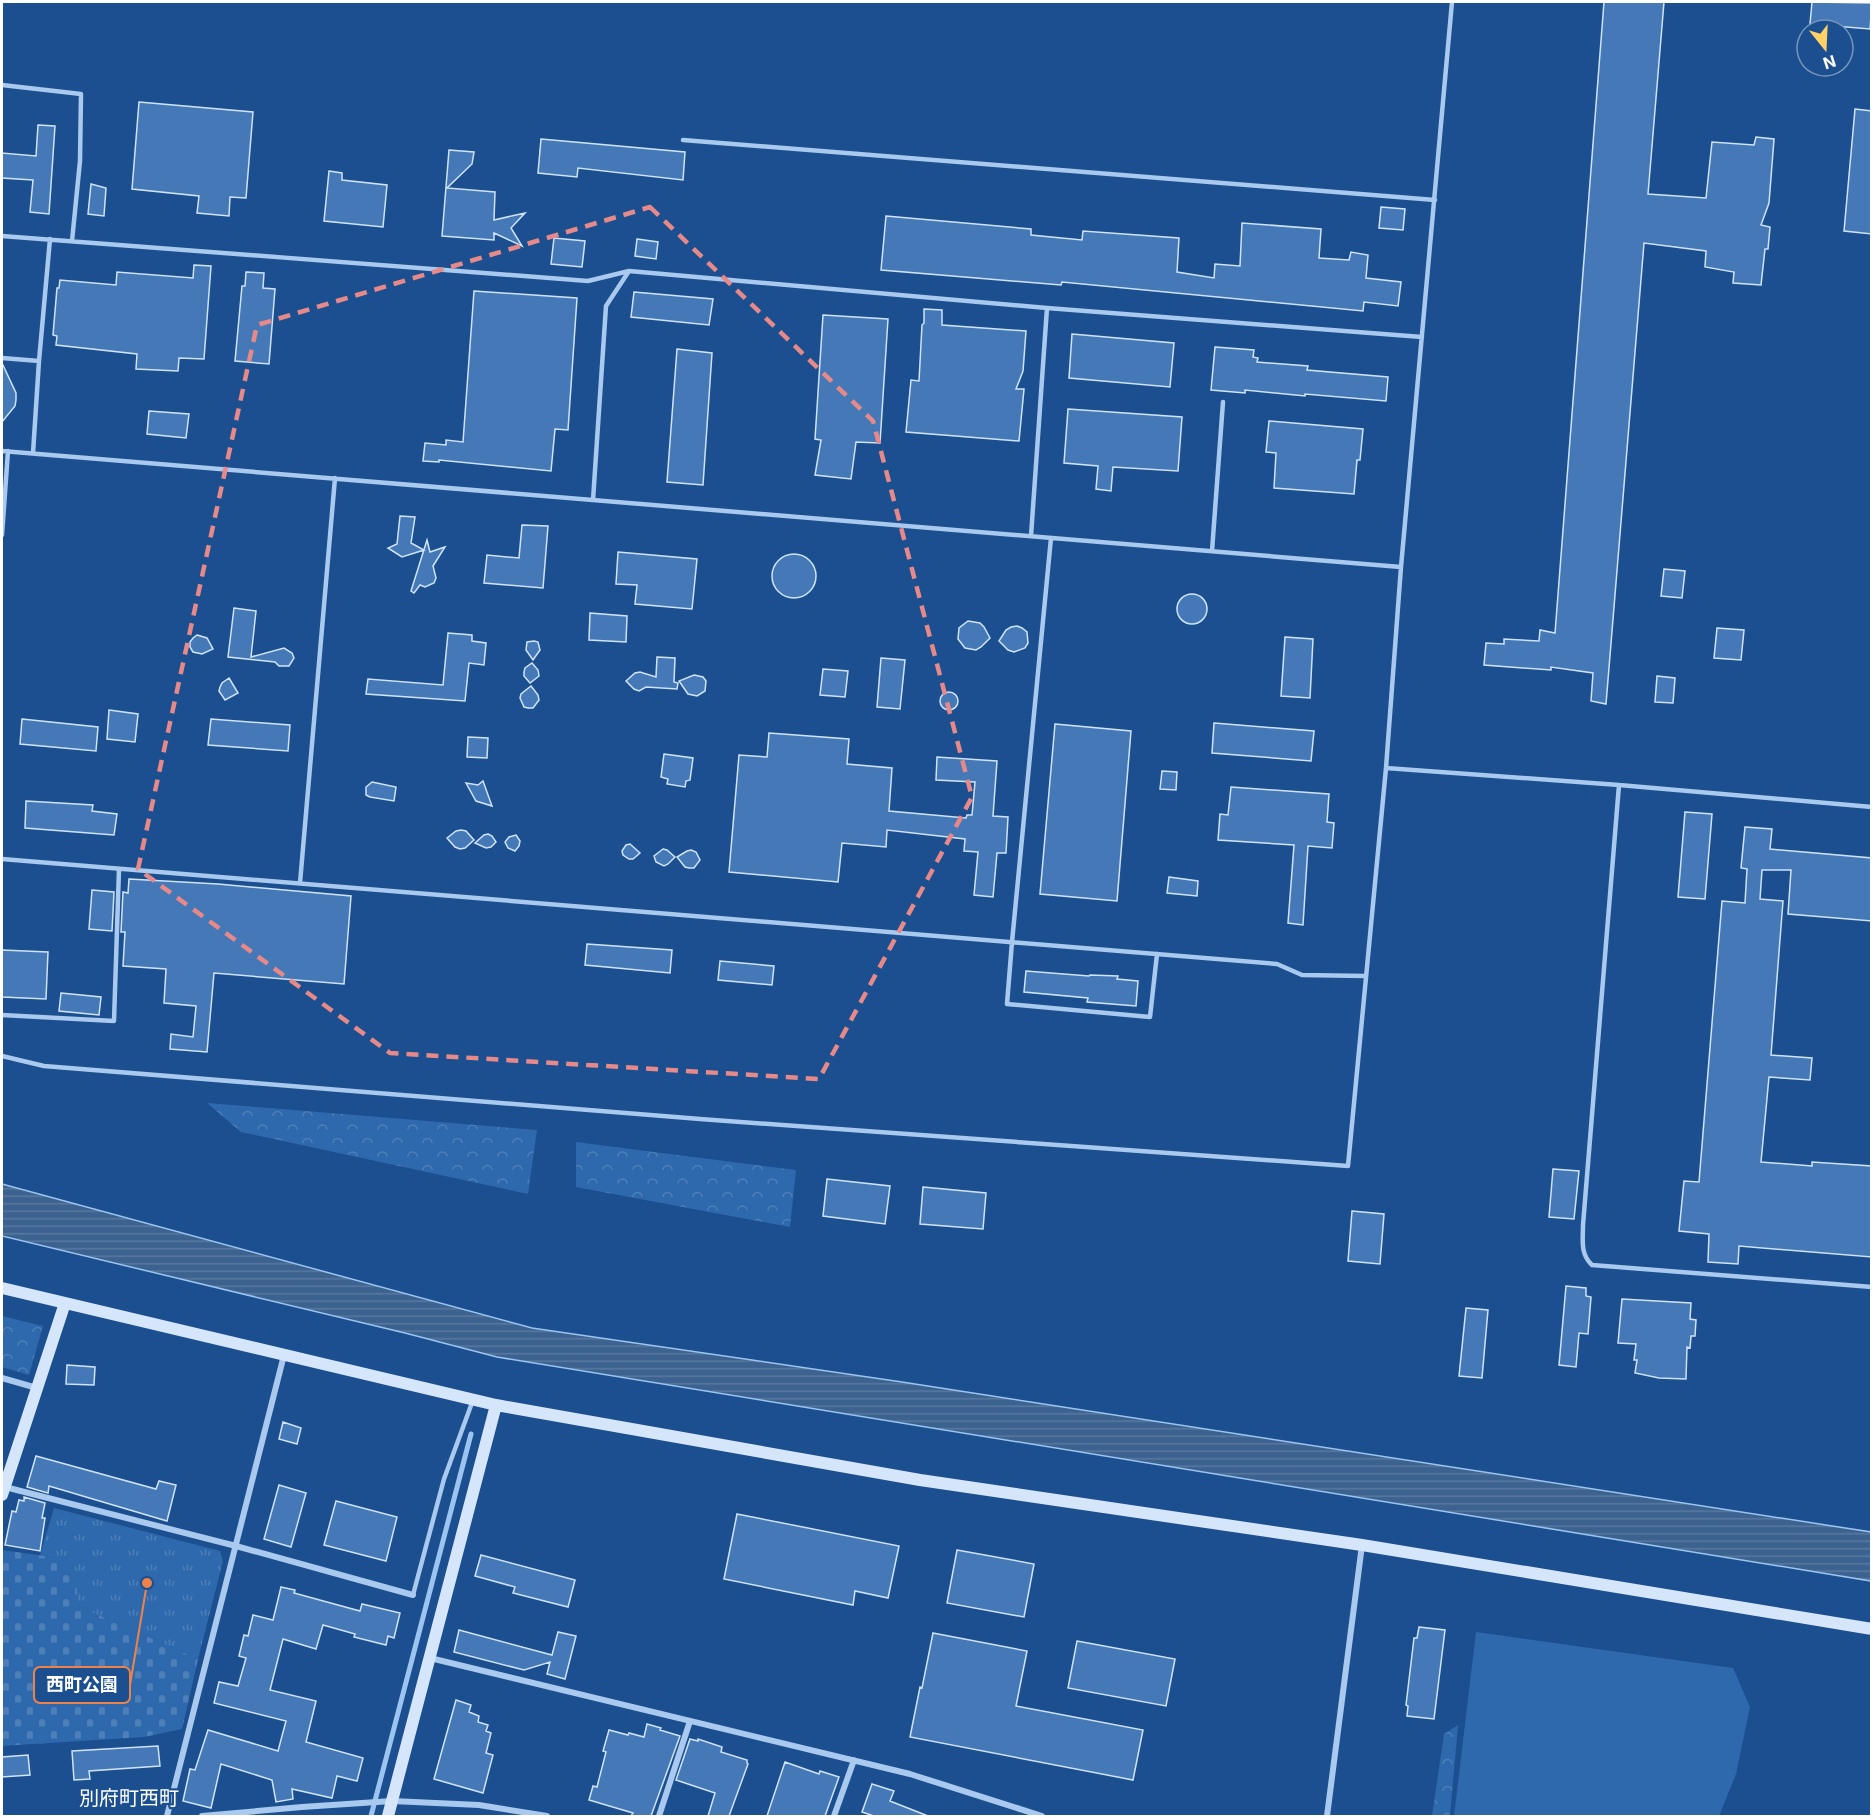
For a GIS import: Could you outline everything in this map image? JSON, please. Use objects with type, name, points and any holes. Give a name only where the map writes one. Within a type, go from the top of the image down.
[{"type":"street","points":[[2,1288],[496,1405],[920,1480],[1362,1545],[1872,1629]]},
{"type":"street","points":[[65,1303],[2,1489],[236,1546],[413,1594]]},
{"type":"street","points":[[167,1816],[284,1354]]},
{"type":"street","points":[[2,1378],[37,1388]]},
{"type":"street","points":[[388,1816],[496,1405]]},
{"type":"street","points":[[1326,1816],[1362,1545]]},
{"type":"street","points":[[430,1658],[910,1774],[1042,1816]]},
{"type":"street","points":[[659,1816],[690,1721]]},
{"type":"street","points":[[834,1816],[854,1760]]},
{"type":"street","points":[[202,1816],[392,1801],[479,1805],[547,1816]]},
{"type":"lane","points":[[2,1056],[56,1067],[723,1121],[1347,1166],[1386,768],[1401,567],[1436,200],[1452,2]]},
{"type":"lane","points":[[2,85],[81,94],[80,161],[72,241]]},
{"type":"lane","points":[[683,140],[1436,200]]},
{"type":"lane","points":[[2,236],[588,281],[629,271],[1047,308],[1422,336]]},
{"type":"lane","points":[[33,453],[50,239]]},
{"type":"lane","points":[[592,500],[606,306],[629,271]]},
{"type":"lane","points":[[1031,536],[1047,308]]},
{"type":"lane","points":[[2,358],[39,361]]},
{"type":"lane","points":[[1212,551],[1223,402]]},
{"type":"lane","points":[[2,451],[1401,567]]},
{"type":"lane","points":[[2,535],[8,451]]},
{"type":"lane","points":[[300,883],[335,478]]},
{"type":"lane","points":[[1051,538],[1008,1004],[1150,1017],[1157,954]]},
{"type":"lane","points":[[1386,768],[1872,807]]},
{"type":"lane","points":[[1619,785],[1583,1225],[1583,1251],[1587,1260],[1592,1265],[1872,1287]]},
{"type":"lane","points":[[2,859],[1277,964],[1302,975],[1366,976]]},
{"type":"lane","points":[[2,1015],[114,1021],[119,869]]},
{"type":"lane","points":[[413,1594],[444,1479],[473,1400]]},
{"type":"highlighted area","points":[[650,207],[873,421],[972,797],[819,1079],[390,1053],[138,869],[257,325]]},
{"type":"green space","points":[[207,1103],[537,1130],[528,1194],[241,1132]]},
{"type":"green space","points":[[576,1142],[796,1170],[790,1227],[576,1187]]},
{"type":"green space","points":[[2,1316],[43,1326],[29,1375],[2,1367]]},
{"type":"green space","points":[[54,1508],[220,1551],[223,1561],[198,1659],[78,1606],[75,1561],[40,1555]]},
{"type":"green space","points":[[2,1550],[75,1560],[79,1606],[198,1659],[182,1729],[144,1737],[2,1746]]},
{"type":"green space","points":[[1476,1632],[1733,1668],[1750,1707],[1736,1774],[1719,1816],[1454,1816]]},
{"type":"green space","points":[[1458,1725],[1450,1816],[1432,1816],[1444,1734]]},
{"type":"shaded area","points":[[2,1184],[532,1328],[902,1382],[1871,1532],[1871,1581],[497,1357],[2,1236]]},
{"type":"building","points":[[1604,2],[1664,2],[1648,194],[1706,198],[1712,142],[1754,145],[1756,137],[1774,139],[1769,203],[1761,225],[1770,227],[1761,285],[1733,283],[1734,272],[1705,267],[1706,251],[1644,243],[1606,704],[1591,701],[1593,673],[1551,667],[1551,670],[1484,665],[1486,643],[1504,644],[1504,639],[1539,641],[1540,630],[1555,633]]},
{"type":"building","points":[[1812,2],[1872,3],[1870,29],[1855,28],[1855,18],[1811,18]]},
{"type":"building","points":[[139,102],[253,112],[246,198],[230,197],[229,216],[197,213],[199,196],[132,189]]},
{"type":"building","points":[[1855,109],[1872,111],[1872,234],[1844,231]]},
{"type":"building","points":[[38,125],[55,126],[49,214],[30,212],[33,180],[2,178],[2,153],[36,156]]},
{"type":"building","points":[[541,139],[685,152],[683,180],[578,168],[577,177],[538,173]]},
{"type":"building","points":[[449,150],[474,152],[472,164],[447,188],[495,192],[494,220],[525,213],[511,228],[522,246],[494,233],[494,240],[442,236]]},
{"type":"building","points":[[329,171],[342,173],[342,180],[387,185],[383,227],[324,221]]},
{"type":"building","points":[[91,184],[106,188],[104,216],[88,214]]},
{"type":"building","points":[[1381,207],[1405,209],[1403,230],[1379,228]]},
{"type":"building","points":[[886,216],[1031,229],[1031,235],[1082,240],[1083,231],[1179,238],[1177,272],[1214,278],[1215,264],[1240,266],[1242,223],[1321,229],[1319,258],[1349,260],[1351,252],[1368,255],[1366,278],[1401,282],[1398,306],[1364,302],[1363,311],[1062,282],[1061,285],[881,270]]},
{"type":"building","points":[[554,238],[585,241],[582,267],[551,264]]},
{"type":"building","points":[[637,239],[658,242],[656,259],[635,256]]},
{"type":"building","points":[[194,265],[211,266],[204,359],[179,358],[178,371],[136,369],[137,354],[56,345],[57,336],[53,335],[57,288],[59,288],[60,280],[116,285],[117,272],[193,278]]},
{"type":"building","points":[[246,272],[264,273],[263,288],[275,289],[269,364],[235,361],[242,286],[245,286]]},
{"type":"building","points":[[474,291],[577,298],[568,430],[555,429],[551,471],[439,460],[439,462],[423,461],[425,443],[446,445],[446,440],[463,442]]},
{"type":"building","points":[[634,292],[713,299],[709,325],[631,317]]},
{"type":"building","points":[[924,309],[942,310],[942,325],[1026,331],[1023,371],[1016,389],[1024,389],[1019,441],[906,432],[911,380],[919,381]]},
{"type":"building","points":[[823,315],[888,319],[880,443],[856,442],[851,479],[815,475],[821,440],[815,439]]},
{"type":"building","points":[[1072,334],[1174,343],[1170,387],[1069,378]]},
{"type":"building","points":[[1215,347],[1254,350],[1253,357],[1258,358],[1257,362],[1308,366],[1307,370],[1388,377],[1386,401],[1245,390],[1245,393],[1211,390]]},
{"type":"building","points":[[677,349],[712,353],[703,485],[667,482]]},
{"type":"building","points":[[2,363],[16,393],[16,400],[15,406],[2,422]]},
{"type":"building","points":[[1068,409],[1182,417],[1178,471],[1113,467],[1111,491],[1096,489],[1098,466],[1064,463]]},
{"type":"building","points":[[149,411],[189,414],[186,438],[147,434]]},
{"type":"building","points":[[1269,421],[1363,429],[1354,494],[1274,488],[1276,453],[1266,452]]},
{"type":"building","points":[[400,516],[415,517],[411,543],[424,550],[402,557],[388,548],[397,544]]},
{"type":"building","points":[[522,525],[548,526],[543,588],[484,583],[487,555],[519,558]]},
{"type":"building","points":[[427,540],[430,552],[445,547],[433,566],[436,578],[434,583],[425,587],[420,585],[414,593],[411,591]]},
{"type":"building","points":[[618,552],[697,559],[692,609],[635,604],[637,585],[616,584]]},
{"type":"building","points":[[794,554],[802,555],[810,560],[815,568],[815,584],[810,592],[802,597],[794,598],[786,597],[778,592],[773,584],[772,576],[773,568],[778,560],[786,555]]},
{"type":"building","points":[[1664,569],[1685,571],[1682,598],[1661,596]]},
{"type":"building","points":[[1192,594],[1203,598],[1207,609],[1203,620],[1192,624],[1181,620],[1177,609],[1181,598]]},
{"type":"building","points":[[234,608],[256,611],[251,657],[284,648],[292,653],[294,658],[289,666],[279,666],[275,662],[228,657]]},
{"type":"building","points":[[590,613],[627,616],[626,642],[589,640]]},
{"type":"building","points":[[968,621],[980,623],[990,638],[976,650],[965,648],[958,639],[959,628]]},
{"type":"building","points":[[1017,626],[1027,632],[1028,643],[1025,648],[1014,652],[1008,650],[999,641],[1006,630]]},
{"type":"building","points":[[1717,628],[1744,630],[1741,660],[1714,658]]},
{"type":"building","points":[[448,633],[472,635],[472,641],[486,643],[484,665],[469,663],[465,701],[366,694],[368,679],[443,685]]},
{"type":"building","points":[[197,635],[207,638],[213,649],[202,654],[193,652],[190,642]]},
{"type":"building","points":[[1285,637],[1313,639],[1310,698],[1281,696]]},
{"type":"building","points":[[527,642],[538,642],[540,650],[533,660],[526,650]]},
{"type":"building","points":[[657,657],[675,658],[674,682],[678,683],[677,689],[646,687],[639,691],[634,689],[626,681],[635,673],[640,672],[656,677]]},
{"type":"building","points":[[881,658],[905,660],[900,709],[877,707]]},
{"type":"building","points":[[532,663],[538,670],[539,676],[530,683],[524,676],[524,672],[525,668]]},
{"type":"building","points":[[823,669],[848,671],[845,697],[820,695]]},
{"type":"building","points":[[694,675],[703,677],[706,681],[705,691],[697,696],[688,694],[679,681]]},
{"type":"building","points":[[1657,676],[1675,678],[1673,703],[1655,702]]},
{"type":"building","points":[[229,678],[238,693],[225,700],[219,691],[222,683]]},
{"type":"building","points":[[531,686],[539,700],[533,708],[528,708],[524,707],[520,698],[521,694]]},
{"type":"building","points":[[949,692],[955,695],[958,701],[955,707],[949,710],[943,707],[940,701],[943,695]]},
{"type":"building","points":[[109,710],[138,714],[135,742],[107,739]]},
{"type":"building","points":[[22,719],[98,727],[96,751],[20,744]]},
{"type":"building","points":[[211,719],[290,725],[288,751],[208,745]]},
{"type":"building","points":[[1214,723],[1314,731],[1311,761],[1212,753]]},
{"type":"building","points":[[1055,724],[1131,731],[1117,901],[1040,894]]},
{"type":"building","points":[[769,733],[849,739],[847,764],[892,768],[889,811],[966,818],[967,815],[972,815],[975,782],[936,780],[937,757],[997,761],[993,816],[1008,817],[1006,853],[997,853],[993,897],[974,895],[978,852],[964,851],[965,839],[887,830],[886,847],[842,843],[838,882],[729,872],[739,755],[767,757]]},
{"type":"building","points":[[468,737],[488,738],[487,758],[467,757]]},
{"type":"building","points":[[664,754],[693,758],[690,780],[686,781],[685,787],[667,784],[668,779],[661,777]]},
{"type":"building","points":[[1162,771],[1177,772],[1176,790],[1160,789]]},
{"type":"building","points":[[483,781],[492,806],[476,801],[466,783],[478,785]]},
{"type":"building","points":[[372,782],[396,787],[394,801],[366,795],[366,787]]},
{"type":"building","points":[[1231,787],[1329,794],[1327,822],[1334,823],[1332,848],[1308,846],[1303,925],[1288,923],[1294,845],[1218,840],[1220,814],[1228,815]]},
{"type":"building","points":[[26,801],[93,805],[92,811],[117,814],[114,835],[25,828]]},
{"type":"building","points":[[1685,812],[1712,814],[1705,899],[1678,897]]},
{"type":"building","points":[[1745,827],[1772,829],[1770,849],[1872,858],[1872,921],[1788,914],[1791,870],[1762,870],[1760,899],[1783,901],[1771,1055],[1812,1058],[1810,1080],[1769,1077],[1761,1162],[1812,1166],[1812,1162],[1872,1166],[1872,1257],[1739,1246],[1738,1264],[1708,1262],[1709,1234],[1679,1231],[1684,1181],[1699,1182],[1722,901],[1745,903],[1747,869],[1741,868]]},
{"type":"building","points":[[461,830],[466,831],[474,840],[465,848],[460,849],[447,838]]},
{"type":"building","points":[[488,834],[496,842],[491,847],[486,848],[475,843],[484,835]]},
{"type":"building","points":[[516,835],[520,841],[515,851],[508,848],[505,842],[509,837]]},
{"type":"building","points":[[630,844],[640,853],[633,859],[623,855],[622,851],[626,845]]},
{"type":"building","points":[[663,849],[675,857],[664,866],[656,862],[654,856]]},
{"type":"building","points":[[691,850],[696,852],[700,860],[694,868],[685,867],[677,857]]},
{"type":"building","points":[[1169,877],[1198,881],[1197,896],[1167,893]]},
{"type":"building","points":[[129,879],[218,884],[351,896],[344,984],[214,973],[207,1052],[170,1049],[171,1034],[193,1037],[196,1006],[164,1003],[166,969],[123,966],[125,932],[121,932],[123,892],[128,893]]},
{"type":"building","points":[[92,890],[114,892],[112,931],[89,929]]},
{"type":"building","points":[[587,944],[672,950],[670,973],[585,965]]},
{"type":"building","points":[[2,950],[48,952],[46,999],[2,997]]},
{"type":"building","points":[[720,961],[774,966],[772,985],[718,980]]},
{"type":"building","points":[[1026,971],[1118,976],[1117,979],[1138,981],[1136,1006],[1087,1002],[1088,998],[1024,992]]},
{"type":"building","points":[[61,993],[101,997],[99,1015],[59,1011]]},
{"type":"building","points":[[1553,1169],[1579,1171],[1574,1219],[1549,1217]]},
{"type":"building","points":[[827,1179],[890,1186],[885,1224],[823,1216]]},
{"type":"building","points":[[923,1187],[986,1193],[983,1229],[920,1224]]},
{"type":"building","points":[[1352,1211],[1384,1214],[1380,1264],[1348,1261]]},
{"type":"building","points":[[1566,1286],[1586,1288],[1586,1296],[1591,1297],[1588,1334],[1579,1333],[1576,1367],[1559,1365]]},
{"type":"building","points":[[1622,1299],[1691,1303],[1690,1319],[1696,1320],[1695,1336],[1691,1336],[1690,1348],[1687,1347],[1686,1379],[1659,1378],[1635,1373],[1636,1344],[1618,1343]]},
{"type":"building","points":[[1466,1308],[1488,1310],[1482,1378],[1459,1376]]},
{"type":"building","points":[[67,1365],[95,1367],[94,1385],[66,1384]]},
{"type":"building","points":[[283,1422],[301,1428],[297,1444],[279,1439]]},
{"type":"building","points":[[36,1456],[156,1489],[159,1481],[176,1485],[167,1521],[49,1486],[48,1493],[27,1487]]},
{"type":"building","points":[[279,1485],[306,1493],[291,1547],[264,1539]]},
{"type":"building","points":[[24,1497],[45,1503],[40,1551],[5,1545],[12,1511],[16,1512],[19,1500],[24,1501]]},
{"type":"building","points":[[336,1501],[397,1517],[386,1561],[324,1545]]},
{"type":"building","points":[[737,1514],[899,1546],[888,1598],[855,1591],[853,1605],[724,1579]]},
{"type":"building","points":[[957,1550],[1034,1564],[1024,1617],[947,1603]]},
{"type":"building","points":[[481,1555],[575,1580],[568,1607],[513,1593],[515,1587],[475,1576]]},
{"type":"building","points":[[281,1587],[295,1590],[294,1593],[360,1611],[362,1604],[400,1613],[394,1638],[388,1636],[386,1645],[354,1637],[355,1634],[323,1625],[316,1649],[283,1639],[270,1690],[316,1701],[306,1742],[363,1758],[357,1781],[337,1776],[332,1798],[292,1789],[293,1799],[276,1802],[272,1780],[221,1764],[211,1808],[183,1801],[190,1769],[195,1770],[208,1730],[278,1751],[286,1721],[214,1703],[219,1682],[238,1686],[246,1658],[239,1656],[244,1635],[248,1636],[253,1615],[273,1620]]},
{"type":"building","points":[[1419,1627],[1445,1630],[1434,1719],[1407,1716],[1408,1706],[1406,1705],[1414,1638],[1417,1638]]},
{"type":"building","points":[[459,1630],[552,1655],[558,1632],[576,1636],[565,1679],[547,1674],[550,1662],[524,1670],[454,1652]]},
{"type":"building","points":[[933,1633],[1027,1651],[1016,1706],[1143,1730],[1133,1780],[910,1737]]},
{"type":"building","points":[[1077,1641],[1175,1659],[1166,1706],[1068,1688]]},
{"type":"building","points":[[456,1700],[471,1705],[469,1712],[479,1716],[478,1722],[488,1725],[486,1731],[491,1733],[486,1753],[493,1755],[483,1793],[434,1779]]},
{"type":"building","points":[[647,1724],[680,1736],[651,1816],[631,1816],[633,1813],[589,1800],[593,1786],[597,1787],[609,1730],[644,1737]]},
{"type":"building","points":[[690,1739],[698,1741],[698,1739],[722,1747],[721,1752],[747,1760],[748,1764],[729,1816],[708,1816],[715,1793],[676,1780]]},
{"type":"building","points":[[158,1746],[160,1766],[89,1771],[90,1779],[74,1780],[72,1751]]},
{"type":"building","points":[[28,1755],[30,1775],[2,1777],[2,1757]]},
{"type":"building","points":[[785,1762],[819,1774],[820,1771],[839,1777],[825,1816],[767,1816]]},
{"type":"building","points":[[872,1784],[894,1791],[890,1801],[928,1816],[874,1816],[862,1812]]},
{"type":"waterway","points":[[371,1816],[471,1434]]},
{"type":"place","name":"西町公園","points":[[147,1583]]},
{"type":"district","name":"別府町西町","points":[[129,1798]]}]
